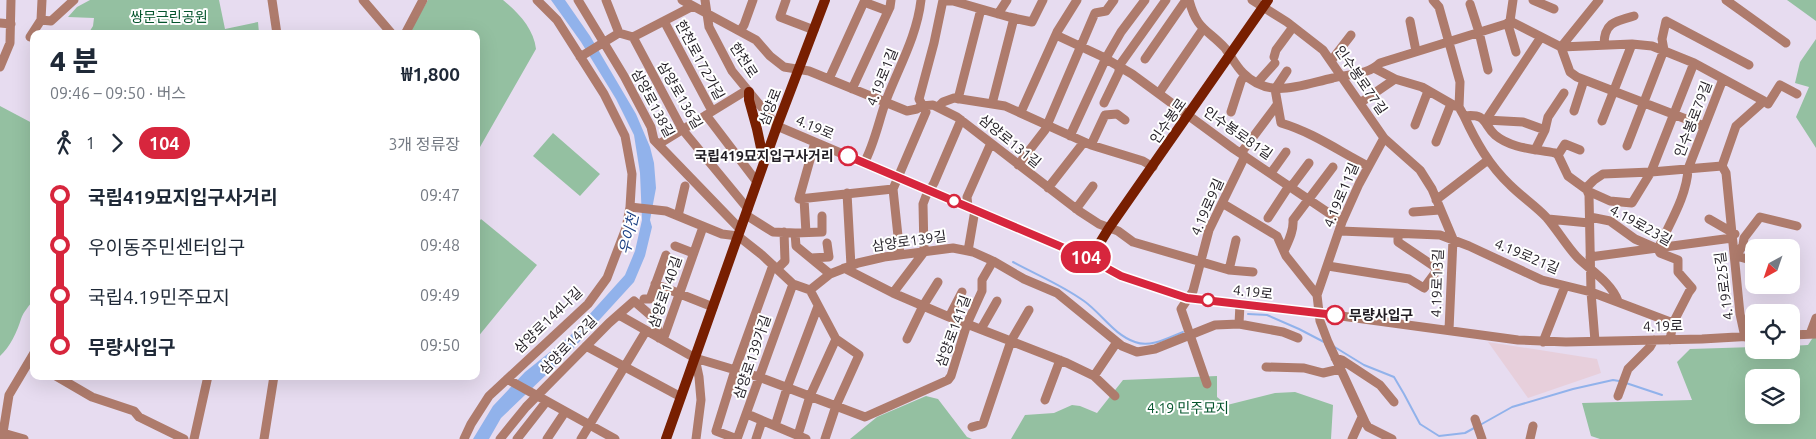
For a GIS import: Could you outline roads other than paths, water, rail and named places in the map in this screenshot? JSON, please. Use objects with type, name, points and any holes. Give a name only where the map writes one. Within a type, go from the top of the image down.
[{"type":"main road","name":"삼양로","points":[[666,439],[777,126],[825,0]]},
{"type":"main road","name":"인수봉로","points":[[1090,259],[1109,228],[1189,116],[1266,3]]},
{"type":"main road","points":[[748,91],[758,129],[764,163]]},
{"type":"street","points":[[0,67],[3,54],[10,43],[11,0]]},
{"type":"street","points":[[38,0],[42,16],[51,21],[74,0]]},
{"type":"street","points":[[34,30],[42,16],[42,0]]},
{"type":"street","points":[[272,0],[276,30]]},
{"type":"street","points":[[363,0],[389,30]]},
{"type":"street","points":[[407,30],[423,0]]},
{"type":"street","name":"삼양로144나길","points":[[464,439],[489,396],[588,304],[607,278],[626,228],[630,207],[632,174],[625,136],[604,94],[557,20],[537,0]]},
{"type":"street","name":"삼양로138길","points":[[578,0],[648,120],[654,140],[739,232]]},
{"type":"street","points":[[606,0],[619,33]]},
{"type":"street","points":[[682,0],[756,40],[770,56],[784,67],[799,70]]},
{"type":"street","name":"한천로","points":[[705,0],[709,27],[732,71],[777,126]]},
{"type":"street","points":[[740,31],[753,0]]},
{"type":"street","points":[[786,0],[780,17],[814,30]]},
{"type":"street","points":[[852,89],[888,11],[891,0]]},
{"type":"street","name":"4.19로1길","points":[[864,163],[885,103],[912,41],[922,0]]},
{"type":"street","points":[[998,14],[1007,0]]},
{"type":"street","points":[[900,255],[893,189],[926,112],[919,99],[943,1],[966,2],[981,9],[1032,22],[1043,0]]},
{"type":"street","points":[[1021,112],[1056,35],[1077,0]]},
{"type":"street","points":[[1018,165],[1045,130],[1095,13],[1106,11],[1114,0]]},
{"type":"street","points":[[1070,136],[1106,58],[1121,32],[1145,0]]},
{"type":"street","points":[[1187,0],[1195,19],[1223,47],[1245,75],[1264,88],[1275,89],[1305,86],[1354,75],[1374,68],[1380,63],[1506,24],[1510,21]]},
{"type":"street","points":[[1145,59],[1187,0]]},
{"type":"street","name":"인수봉로77길","points":[[1252,0],[1266,3],[1323,50],[1343,76],[1384,138]]},
{"type":"street","points":[[1433,0],[1439,7],[1460,82],[1455,105],[1436,142]]},
{"type":"street","points":[[1513,0],[1510,34],[1516,52]]},
{"type":"street","points":[[1533,0],[1554,9]]},
{"type":"street","points":[[1599,0],[1561,47],[1570,72],[1576,77],[1704,126]]},
{"type":"street","points":[[1726,0],[1786,43]]},
{"type":"street","points":[[829,79],[864,2],[888,11]]},
{"type":"street","points":[[1104,103],[1119,72],[1119,66],[1162,2]]},
{"type":"street","points":[[1470,4],[1488,70]]},
{"type":"street","points":[[580,57],[619,33],[633,37],[693,6]]},
{"type":"street","points":[[958,98],[981,9]]},
{"type":"street","points":[[1604,45],[1604,37],[1608,27],[1616,20],[1634,16]]},
{"type":"street","points":[[992,104],[1014,18]]},
{"type":"street","name":"한천로172가길","points":[[664,21],[709,113]]},
{"type":"street","points":[[1410,21],[1416,52]]},
{"type":"street","name":"인수봉로79길","points":[[1510,21],[1561,47],[1632,44],[1652,46],[1694,63],[1764,101]]},
{"type":"street","points":[[1628,146],[1664,50],[1662,39],[1666,21],[1749,65]]},
{"type":"street","points":[[0,23],[11,24]]},
{"type":"street","points":[[1257,84],[1274,60],[1276,50],[1293,26]]},
{"type":"street","points":[[1159,94],[1203,29]]},
{"type":"street","name":"인수봉로81길","points":[[1056,35],[1119,66],[1308,199],[1341,227]]},
{"type":"street","points":[[1332,61],[1351,35]]},
{"type":"street","name":"삼양로136길","points":[[633,37],[682,129],[747,212]]},
{"type":"street","points":[[1541,37],[1486,120],[1488,127],[1495,135],[1504,140],[1519,147],[1558,155]]},
{"type":"street","points":[[1602,121],[1632,44]]},
{"type":"street","name":"인수봉로79길","points":[[1586,188],[1590,192],[1610,201],[1632,203],[1651,172],[1694,63]]},
{"type":"street","points":[[1374,68],[1395,80],[1416,85],[1455,105],[1464,116],[1476,142],[1488,160],[1510,185],[1548,219],[1568,247],[1615,292],[1618,301]]},
{"type":"street","name":"삼양로131길","points":[[799,70],[809,71],[907,111],[933,105],[961,120],[1076,209],[1099,224],[1118,231],[1132,242],[1229,270],[1252,272]]},
{"type":"street","points":[[1287,71],[1275,89],[1281,123],[1293,126],[1325,141],[1368,166]]},
{"type":"street","points":[[1231,112],[1241,81],[1245,75]]},
{"type":"street","name":"인수봉로79길","points":[[1658,249],[1686,184],[1688,168],[1723,79]]},
{"type":"street","points":[[1360,103],[1395,80]]},
{"type":"street","points":[[1574,111],[1584,80]]},
{"type":"street","points":[[1586,188],[1603,174],[1722,166],[1736,126],[1764,101],[1768,104],[1780,85],[1797,94]]},
{"type":"street","points":[[658,144],[748,91]]},
{"type":"street","points":[[1415,125],[1428,91]]},
{"type":"street","points":[[1536,150],[1545,130],[1548,117],[1564,93]]},
{"type":"street","points":[[938,108],[943,102],[954,98],[1005,106],[1070,136],[1143,161],[1153,167]]},
{"type":"street","points":[[1243,154],[1277,105]]},
{"type":"street","points":[[709,113],[757,182]]},
{"type":"street","points":[[1048,188],[1087,143],[1105,115],[1117,114],[1125,120]]},
{"type":"street","points":[[1464,116],[1486,120],[1523,122],[1545,130]]},
{"type":"street","points":[[893,293],[924,252],[922,204],[930,191],[961,120]]},
{"type":"street","name":"4.19로","points":[[777,126],[1090,259],[1121,276],[1189,298],[1543,342],[1670,340],[1745,336]]},
{"type":"street","name":"4.19로11길","points":[[1373,435],[1362,417],[1335,358],[1319,313],[1317,296],[1341,227],[1368,166],[1384,138]]},
{"type":"street","name":"4.19로13길","points":[[1384,138],[1420,170],[1432,189],[1453,239],[1449,330]]},
{"type":"street","points":[[815,142],[799,199],[893,189]]},
{"type":"street","points":[[968,251],[972,209],[967,197],[991,143]]},
{"type":"street","points":[[1558,155],[1564,144],[1580,150]]},
{"type":"street","name":"인수봉로81길","points":[[1271,173],[1286,152]]},
{"type":"street","name":"4.19로9길","points":[[1190,335],[1181,309],[1193,290],[1209,230],[1243,154]]},
{"type":"street","points":[[1558,155],[1568,176],[1586,188],[1589,195],[1590,268],[1595,342]]},
{"type":"street","points":[[1436,200],[1488,160]]},
{"type":"street","points":[[1268,218],[1287,189],[1309,163]]},
{"type":"street","name":"4.19로25길","points":[[1722,166],[1726,174],[1740,314],[1745,326]]},
{"type":"street","points":[[1284,251],[1290,239],[1294,224],[1293,220],[1333,167]]},
{"type":"street","points":[[678,216],[685,186]]},
{"type":"street","points":[[1076,209],[1093,186]]},
{"type":"street","points":[[847,194],[848,267],[893,293],[981,330],[1060,360],[1094,376],[1115,396]]},
{"type":"street","points":[[804,198],[806,232]]},
{"type":"street","points":[[1222,203],[1277,236],[1284,251],[1317,296]]},
{"type":"street","points":[[630,207],[666,212],[722,234],[739,232],[793,284],[810,290],[836,339],[859,355],[836,406],[825,439]]},
{"type":"street","points":[[1413,212],[1440,210]]},
{"type":"street","points":[[747,212],[773,232],[822,232],[822,216]]},
{"type":"street","points":[[1735,258],[1743,246],[1744,238],[1760,217],[1797,226]]},
{"type":"street","name":"4.19로23길","points":[[1548,219],[1610,221],[1635,239],[1658,249],[1660,253],[1678,260],[1678,272],[1692,288],[1673,323],[1670,340]]},
{"type":"street","name":"4.19로25길","points":[[1709,219],[1732,235]]},
{"type":"street","name":"삼양로140길","points":[[661,339],[703,227]]},
{"type":"street","name":"4.19로21길","points":[[1341,227],[1398,234],[1440,235],[1453,239],[1542,280],[1591,292],[1673,323]]},
{"type":"street","points":[[737,439],[716,431],[735,370],[775,267],[785,261],[784,232]]},
{"type":"street","points":[[795,233],[796,246],[830,274]]},
{"type":"street","points":[[1328,266],[1409,278],[1424,288],[1438,270],[1398,242],[1398,234]]},
{"type":"street","points":[[1590,257],[1658,249],[1732,235],[1744,238]]},
{"type":"street","points":[[1229,270],[1236,240]]},
{"type":"street","points":[[810,258],[829,257],[827,243]]},
{"type":"street","name":"삼양로140길","points":[[675,246],[694,253]]},
{"type":"street","name":"삼양로139길","points":[[810,290],[830,274],[848,267],[900,255],[953,248],[968,251],[993,261],[1024,279],[1057,293],[1122,346],[1136,352],[1155,349],[1215,325],[1239,324],[1283,332],[1298,338]]},
{"type":"street","points":[[639,300],[650,298],[666,255]]},
{"type":"street","points":[[1735,258],[1745,258]]},
{"type":"street","name":"삼양로141길","points":[[695,358],[759,377],[865,417],[948,380],[951,376],[967,324],[980,298],[982,280],[993,261]]},
{"type":"street","points":[[907,340],[938,282]]},
{"type":"street","points":[[655,284],[713,307]]},
{"type":"street","name":"삼양로139가길","points":[[737,439],[793,284]]},
{"type":"street","points":[[1543,342],[1564,286]]},
{"type":"street","points":[[949,317],[962,292]]},
{"type":"street","points":[[639,300],[656,320],[661,339]]},
{"type":"street","name":"삼양로142길","points":[[500,439],[537,396],[586,346],[619,315],[639,300]]},
{"type":"street","points":[[981,330],[997,301]]},
{"type":"street","points":[[1239,324],[1240,304]]},
{"type":"street","points":[[775,426],[787,388],[818,306]]},
{"type":"street","points":[[972,427],[983,424],[1011,341],[1029,310]]},
{"type":"street","points":[[619,315],[695,358]]},
{"type":"street","points":[[1800,335],[1813,334],[1816,318]]},
{"type":"street","points":[[581,439],[646,331]]},
{"type":"street","points":[[1190,335],[1207,384]]},
{"type":"street","points":[[746,414],[802,437],[810,396],[836,339]]},
{"type":"street","points":[[1618,396],[1628,369],[1650,347],[1654,340]]},
{"type":"street","points":[[1094,376],[1117,342]]},
{"type":"street","points":[[586,346],[681,396]]},
{"type":"street","name":"삼양로","points":[[695,358],[701,400],[696,439]]},
{"type":"street","points":[[1335,358],[1342,360],[1380,385],[1394,402]]},
{"type":"street","points":[[1045,400],[1060,360]]},
{"type":"street","points":[[24,439],[2,436],[6,402],[30,361]]},
{"type":"street","points":[[1266,367],[1304,368],[1323,373],[1340,369]]},
{"type":"street","points":[[507,379],[614,439]]},
{"type":"street","points":[[63,380],[92,397],[134,411],[139,417],[184,439]]},
{"type":"street","points":[[194,439],[207,380]]},
{"type":"street","points":[[264,439],[273,380]]},
{"type":"street","points":[[517,439],[546,402]]},
{"type":"street","points":[[547,439],[564,412]]},
{"type":"street","points":[[1352,439],[1362,417]]},
{"type":"street","points":[[1475,419],[1482,439]]},
{"type":"street","points":[[756,439],[762,421]]},
{"type":"street","points":[[1530,439],[1533,426]]},
{"type":"street","points":[[1373,435],[1392,439]]},
{"type":"water","name":"우이천","points":[[551,0],[565,0],[590,36],[636,114],[650,147],[654,163],[656,188],[650,220],[652,227],[645,256],[634,282],[570,352],[501,418],[489,439],[473,439],[493,406],[525,372],[570,336],[625,275],[635,251],[642,220],[640,173],[634,135],[616,99],[581,42]]},
{"type":"waterway","points":[[1013,262],[1076,295],[1127,339],[1147,344],[1183,332]]},
{"type":"waterway","points":[[1248,314],[1267,315],[1324,342]]},
{"type":"waterway","points":[[1333,346],[1364,365],[1394,377],[1420,424],[1439,436],[1465,433],[1476,427]]},
{"type":"waterway","points":[[1480,425],[1512,407],[1573,389],[1613,380],[1619,381]]},
{"type":"waterway","points":[[1626,383],[1662,395]]},
{"type":"place","name":"국립419묘지입구사거리","points":[[848,156]]},
{"type":"place","name":"무량사입구","points":[[1335,315]]},
{"type":"park label","name":"쌍문근린공원","points":[[169,17]]},
{"type":"park label","name":"4.19 민주묘지","points":[[1188,408]]}]
